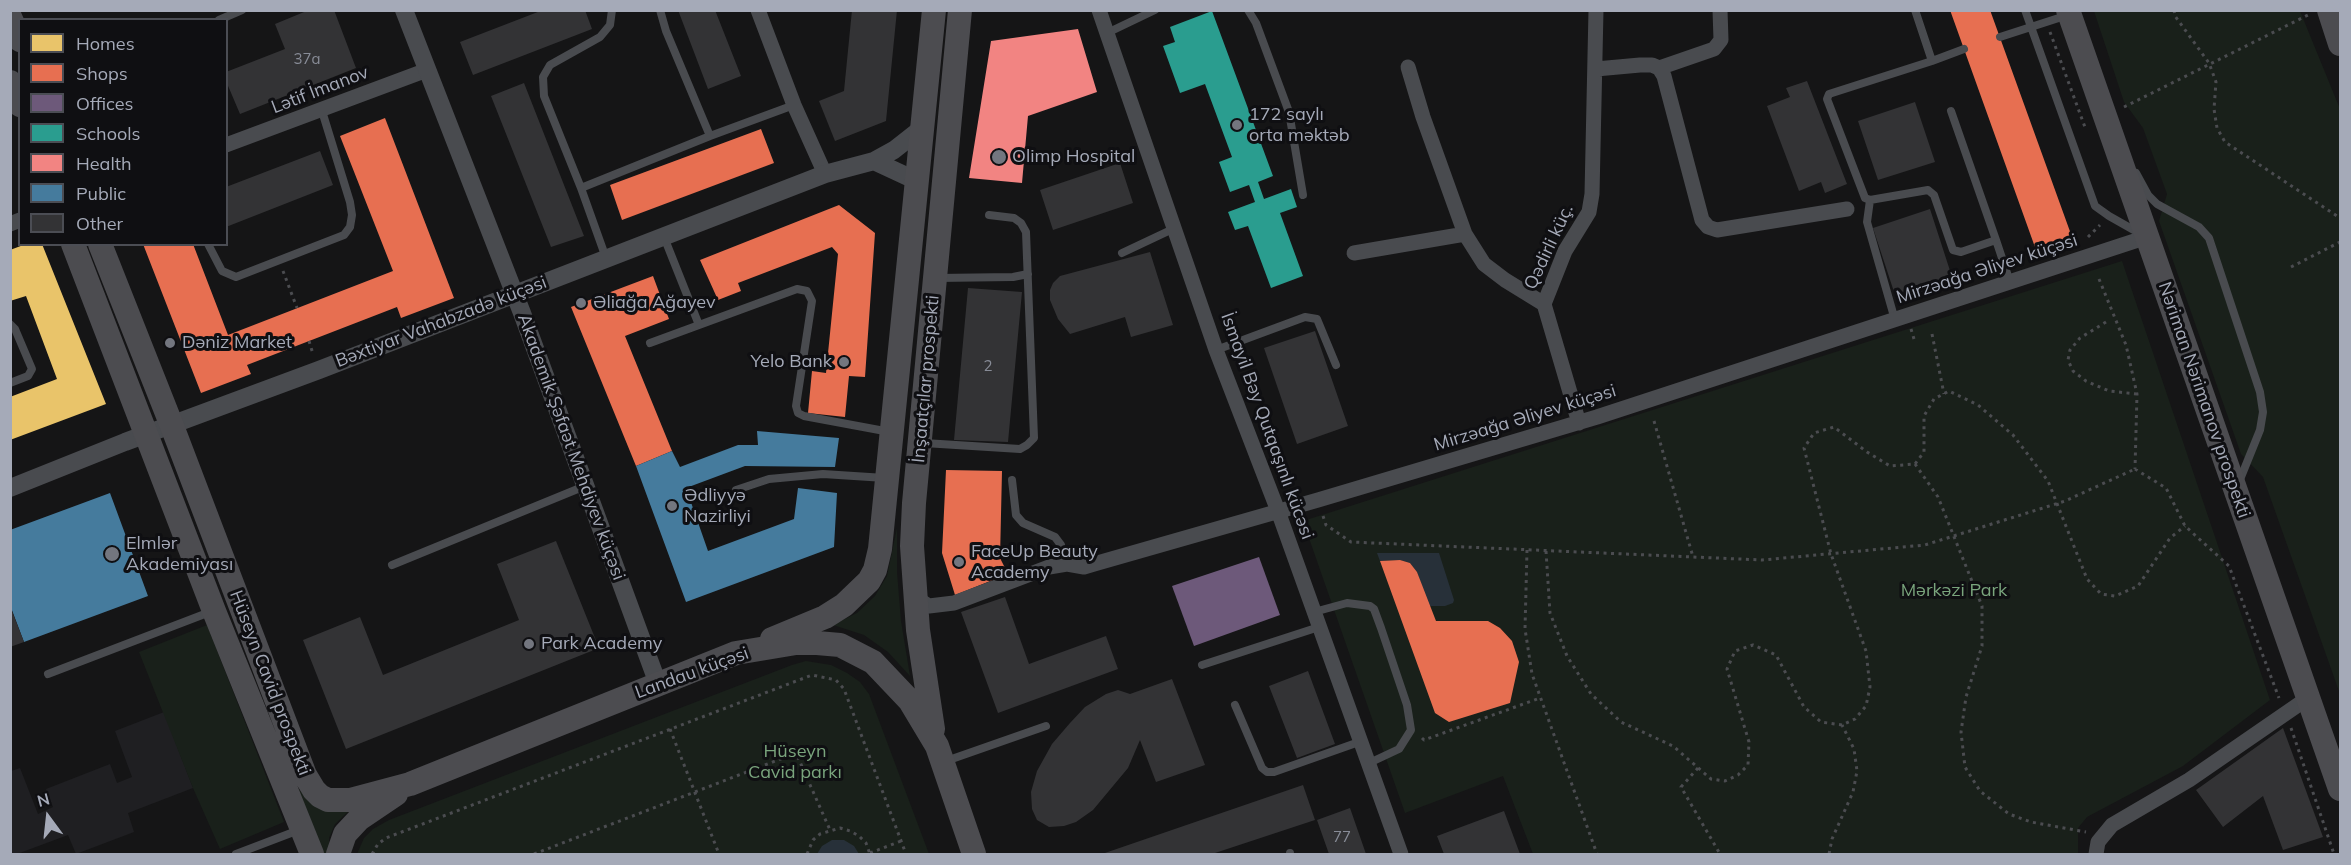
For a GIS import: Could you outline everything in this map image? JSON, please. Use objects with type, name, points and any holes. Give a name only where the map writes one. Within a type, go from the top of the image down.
[{"type":"main road","name":"İnşaatçılar prospekti","points":[[736,653],[825,617],[855,596],[874,570],[880,549],[934,10]]},
{"type":"main road","name":"İnşaatçılar prospekti","points":[[939,754],[921,655],[914,593],[912,546],[960,10]]},
{"type":"main road","name":"Nəriman Nərimanov prospekti","points":[[2068,13],[2340,789]]},
{"type":"main road","points":[[10,17],[18,35]]},
{"type":"main road","points":[[10,82],[18,100]]},
{"type":"main road","name":"Hüseyn Cavid prospekti","points":[[74,246],[214,611],[312,855]]},
{"type":"main road","name":"Hüseyn Cavid prospekti","points":[[101,246],[305,775],[314,790],[328,800],[338,801],[410,784]]},
{"type":"main road","name":"Landau küçəsi","points":[[410,784],[736,653],[796,643],[840,645],[856,651],[873,662],[900,689],[939,754],[974,855]]},
{"type":"main road","points":[[338,855],[345,834],[358,819],[410,784]]},
{"type":"street","name":"Akademik Şəfaət Mehdiyev küçəsi","points":[[404,10],[514,293],[658,684]]},
{"type":"street","points":[[758,10],[794,105],[825,174]]},
{"type":"street","name":"İsmayil Bəy Qutqaşınlı kücəsi","points":[[1099,10],[1216,350],[1278,512],[1401,855]]},
{"type":"street","name":"Qədirli küç.","points":[[1579,423],[1544,304],[1565,250],[1589,212],[1592,194],[1596,10]]},
{"type":"street","points":[[1659,68],[1714,49],[1721,40],[1720,10]]},
{"type":"street","points":[[1596,69],[1640,65],[1652,65],[1659,68],[1664,76],[1702,220],[1708,227],[1717,230],[1847,209]]},
{"type":"street","points":[[1408,67],[1423,117],[1465,234],[1484,264],[1544,304]]},
{"type":"street","name":"Lətif İmanov","points":[[228,144],[427,70]]},
{"type":"street","name":"Bəxtiyar Vahabzadə küçəsi","points":[[10,488],[825,174],[874,161],[894,150],[922,128]]},
{"type":"street","points":[[874,161],[917,181]]},
{"type":"street","points":[[1354,253],[1465,234]]},
{"type":"street","name":"Mirzəağa Əliyev küçəsi","points":[[914,593],[921,602],[929,606],[954,603],[1049,567],[1067,564],[1084,567],[1278,512],[1579,423],[2147,237]]},
{"type":"street","points":[[2096,855],[2098,842],[2112,825],[2189,780],[2308,698]]},
{"type":"lane","points":[[224,18],[242,10]]},
{"type":"lane","points":[[606,258],[544,96],[543,77],[549,65],[600,37],[610,25],[612,10]]},
{"type":"lane","points":[[660,10],[666,31],[710,136]]},
{"type":"lane","points":[[1107,33],[1155,10]]},
{"type":"lane","points":[[1248,10],[1256,23],[1289,111],[1303,195]]},
{"type":"lane","points":[[1915,10],[1932,61]]},
{"type":"lane","points":[[2025,10],[2095,206],[2147,237]]},
{"type":"lane","points":[[2000,37],[2068,13]]},
{"type":"lane","points":[[1964,49],[1829,94],[1827,99],[1865,198],[1870,200],[1928,190],[1934,195],[1953,250],[1961,252],[1996,240]]},
{"type":"lane","points":[[581,188],[794,105]]},
{"type":"lane","points":[[209,246],[222,271],[237,277],[344,235],[350,227],[352,215],[350,202],[322,111]]},
{"type":"lane","points":[[1951,111],[2010,282]]},
{"type":"lane","points":[[2112,134],[2148,195],[2164,208],[2199,227],[2209,238],[2260,392],[2263,412],[2260,430],[2236,490]]},
{"type":"lane","points":[[1870,200],[1867,222],[1895,320]]},
{"type":"lane","points":[[920,443],[1020,448],[1034,438],[1026,232],[1021,223],[1014,218],[989,215]]},
{"type":"lane","points":[[1122,253],[1175,228]]},
{"type":"lane","points":[[663,236],[699,325]]},
{"type":"lane","points":[[935,278],[1013,277],[1028,274]]},
{"type":"lane","points":[[650,343],[797,289],[807,291],[812,301],[796,406],[798,413],[891,432]]},
{"type":"lane","points":[[1216,350],[1305,317],[1317,319],[1336,365]]},
{"type":"lane","points":[[10,324],[15,329],[33,369],[28,376],[10,383]]},
{"type":"lane","points":[[736,490],[769,479],[823,474],[886,478]]},
{"type":"lane","points":[[1012,480],[1016,515],[1023,524],[1055,537],[1061,545],[1067,564]]},
{"type":"lane","points":[[392,565],[585,486]]},
{"type":"lane","points":[[1202,665],[1317,619],[1347,603],[1370,606],[1374,609],[1407,705],[1411,730],[1399,749],[1367,764]]},
{"type":"lane","points":[[48,674],[214,611]]},
{"type":"lane","points":[[1236,705],[1262,768],[1267,772],[1274,772],[1359,742]]},
{"type":"lane","points":[[939,754],[1046,726]]},
{"type":"lane","points":[[236,855],[301,829]]},
{"type":"path","points":[[2174,10],[2175,16],[2209,63],[2216,82],[2214,109],[2217,128],[2225,142],[2340,218]]},
{"type":"path","points":[[2122,108],[2209,63],[2331,28]]},
{"type":"path","points":[[2291,267],[2340,242]]},
{"type":"path","points":[[279,260],[297,308]]},
{"type":"path","points":[[2099,279],[2126,345],[2137,394],[2135,468]]},
{"type":"path","points":[[2106,322],[2080,339],[2070,350],[2068,360],[2073,371],[2085,381],[2109,391],[2137,394]]},
{"type":"path","points":[[1932,334],[1944,394]]},
{"type":"path","points":[[1546,551],[1550,614],[1567,656],[1591,694],[1621,722],[1673,746],[1711,779],[1725,782],[1738,775],[1748,765],[1749,742],[1727,669],[1735,651],[1753,645],[1776,655],[1803,707],[1821,722],[1842,725],[1855,719],[1866,706],[1870,687],[1866,651],[1831,554],[1804,448],[1814,433],[1834,427],[1890,466],[1915,464],[1924,452],[1924,416],[1934,399],[1949,391],[1978,405],[2013,435],[2048,481],[2087,579],[2101,594],[2115,597],[2138,586],[2170,538],[2185,526]]},
{"type":"path","points":[[1654,421],[1693,557]]},
{"type":"path","points":[[1915,464],[1938,497],[1982,606],[1982,646],[1966,697],[1961,732],[1965,766],[1980,791],[2009,814],[2031,822],[2086,832]]},
{"type":"path","points":[[1322,514],[1326,525],[1351,542],[1762,560],[1925,545],[2058,503],[2135,468]]},
{"type":"path","points":[[2135,468],[2166,488],[2185,526],[2229,566],[2281,701]]},
{"type":"path","points":[[1527,550],[1525,629],[1532,674],[1597,855]]},
{"type":"path","points":[[379,855],[372,854],[378,844],[386,838],[812,675],[836,680],[844,689],[906,855]]},
{"type":"path","points":[[1411,730],[1425,740],[1540,698]]},
{"type":"path","points":[[1829,855],[1833,839],[1853,792],[1857,771],[1854,749],[1842,725]]},
{"type":"path","points":[[2291,726],[2334,855]]},
{"type":"path","points":[[670,729],[719,855]]},
{"type":"path","points":[[534,855],[796,753],[830,830]]},
{"type":"path","points":[[1698,768],[1681,787],[1720,855]]},
{"type":"path","points":[[807,855],[813,840],[830,830],[840,828],[850,831],[866,843],[870,854],[901,841]]},
{"type":"shaded area","points":[[1377,553],[1439,553],[1453,603],[1445,606],[1429,606],[1417,572],[1410,563],[1400,560],[1380,561]]},
{"type":"shaded area","points":[[164,712],[193,788],[128,813],[134,832],[76,854],[68,835],[17,854],[11,854],[11,771],[20,768],[38,814],[53,807],[46,789],[110,764],[117,783],[132,777],[115,731]]},
{"type":"shaded area","points":[[832,840],[844,840],[854,846],[859,854],[817,854],[822,846]]},
{"type":"green space","points":[[2094,11],[2300,11],[2340,109],[2340,694],[2263,477],[2241,454],[2159,221],[2167,194],[2143,128],[2124,102]]},
{"type":"green space","name":"Mərkəzi Park","points":[[2122,261],[2270,700],[2183,766],[2087,817],[2078,828],[2078,854],[1533,854],[1503,776],[1405,813],[1303,521]]},
{"type":"green space","points":[[897,528],[897,572],[901,621],[910,676],[888,652],[864,635],[833,625],[857,613],[875,596],[887,576]]},
{"type":"green space","points":[[207,625],[284,822],[220,849],[139,652]]},
{"type":"green space","name":"Hüseyn Cavid parkı","points":[[806,661],[831,665],[847,673],[860,682],[869,694],[929,854],[357,854],[364,838],[373,829],[389,820]]},
{"type":"green space","points":[[293,783],[310,802],[351,809],[335,824],[329,838],[329,854],[322,854]]},
{"type":"building: Homes","points":[[21,246],[43,246],[106,404],[10,440],[10,397],[57,379],[26,296],[10,301],[10,250]]},
{"type":"building: Shops","points":[[1950,10],[1990,10],[2072,237],[2036,250]]},
{"type":"building: Shops","points":[[385,118],[454,298],[401,318],[397,307],[247,365],[251,374],[201,393],[144,246],[194,246],[228,335],[393,271],[340,136]]},
{"type":"building: Shops","points":[[761,129],[774,163],[622,220],[610,185]]},
{"type":"building: Shops","points":[[839,205],[875,233],[865,377],[849,376],[845,417],[808,413],[812,371],[826,373],[838,254],[832,247],[738,283],[741,291],[718,300],[700,260]]},
{"type":"building: Shops","points":[[653,276],[669,319],[625,336],[672,451],[636,466],[571,307]]},
{"type":"building: Shops","points":[[946,470],[1002,471],[1000,558],[1008,574],[955,595],[942,553]]},
{"type":"building: Shops","points":[[1400,560],[1410,563],[1417,572],[1436,621],[1488,621],[1500,628],[1512,641],[1519,662],[1510,703],[1449,722],[1435,713],[1380,561]]},
{"type":"building: Offices","points":[[1259,557],[1280,615],[1194,646],[1172,586]]},
{"type":"building: Schools","name":"172 saylı orta məktəb","points":[[1212,11],[1273,176],[1258,182],[1264,199],[1291,189],[1297,207],[1280,213],[1303,276],[1271,288],[1248,226],[1235,230],[1228,212],[1255,202],[1249,185],[1230,192],[1219,162],[1232,157],[1205,84],[1180,93],[1163,46],[1175,42],[1170,27]]},
{"type":"building: Health","points":[[1078,29],[1097,92],[1028,116],[1022,183],[969,178],[991,41]]},
{"type":"building: Public","name":"Ədliyyə Nazirliyi","points":[[757,431],[839,438],[835,467],[745,466],[686,488],[708,551],[794,519],[798,488],[837,493],[834,547],[686,602],[636,466],[672,451],[680,467],[738,445],[758,445]]},
{"type":"building: Public","points":[[110,493],[148,596],[24,642],[10,605],[10,530]]},
{"type":"building: Other","points":[[309,10],[334,10],[356,68],[240,114],[228,86],[228,71],[285,49],[275,24]]},
{"type":"building: Other","points":[[543,10],[585,10],[592,29],[473,75],[460,42]]},
{"type":"building: Other","points":[[678,10],[715,10],[741,76],[708,89]]},
{"type":"building: Other","points":[[852,10],[897,10],[886,121],[835,141],[819,101],[844,91]]},
{"type":"building: Other","points":[[1807,81],[1847,184],[1825,193],[1821,182],[1799,191],[1767,106],[1790,97],[1786,88]]},
{"type":"building: Other","points":[[524,83],[584,236],[551,247],[491,96]]},
{"type":"building: Other","points":[[1915,102],[1935,162],[1878,180],[1858,121]]},
{"type":"building: Other","points":[[320,151],[333,185],[228,226],[228,186]]},
{"type":"building: Other","points":[[1120,163],[1133,203],[1053,230],[1040,190]]},
{"type":"building: Other","points":[[1930,209],[1954,283],[1897,301],[1873,228]]},
{"type":"building: Other","points":[[1150,252],[1173,325],[1131,337],[1125,317],[1070,334],[1058,319],[1050,300],[1053,283],[1060,276]]},
{"type":"building: Other","points":[[968,288],[1022,292],[1008,442],[954,440]]},
{"type":"building: Other","points":[[1315,331],[1348,426],[1297,444],[1264,348]]},
{"type":"building: Other","name":"Park Academy","points":[[556,541],[599,648],[346,749],[303,640],[360,617],[383,675],[519,620],[497,564]]},
{"type":"building: Other","points":[[1005,597],[1029,664],[1106,636],[1118,669],[998,713],[961,612]]},
{"type":"building: Other","points":[[10,606],[24,642],[10,647]]},
{"type":"building: Other","points":[[1308,671],[1335,744],[1297,758],[1269,686]]},
{"type":"building: Other","points":[[1172,679],[1205,765],[1156,782],[1140,740],[1128,768],[1093,810],[1076,822],[1064,826],[1049,827],[1037,820],[1032,809],[1031,792],[1037,771],[1052,744],[1085,707],[1106,694],[1118,690],[1130,694]]},
{"type":"building: Other","points":[[2283,728],[2323,837],[2283,850],[2263,796],[2223,827],[2196,790]]},
{"type":"building: Other","points":[[1303,785],[1315,820],[1212,854],[1102,854]]},
{"type":"building: Other","points":[[1350,808],[1366,854],[1329,854],[1317,820]]},
{"type":"building: Other","points":[[1504,811],[1520,854],[1444,854],[1437,836]]},
{"type":"place","name":"172 saylı orta məktəb","points":[[1237,125]]},
{"type":"place","name":"Olimp Hospital","points":[[999,157]]},
{"type":"place","name":"Əliağa Ağayev","points":[[581,303]]},
{"type":"place","name":"Dəniz Market","points":[[170,343]]},
{"type":"place","name":"Yelo Bank","points":[[844,362]]},
{"type":"place","name":"Ədliyyə Nazirliyi","points":[[672,506]]},
{"type":"place","name":"Elmlər Akademiyası","points":[[112,554]]},
{"type":"place","name":"FaceUp Beauty Academy","points":[[959,562]]},
{"type":"place","name":"Park Academy","points":[[529,644]]}]
